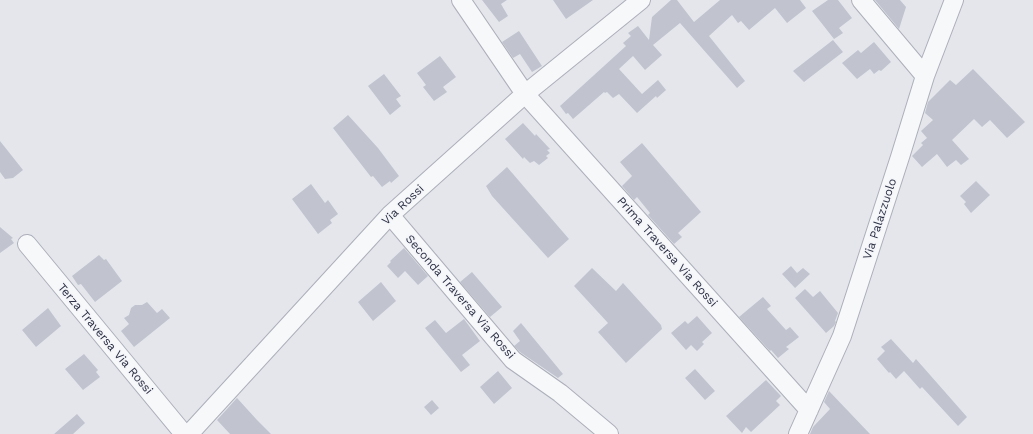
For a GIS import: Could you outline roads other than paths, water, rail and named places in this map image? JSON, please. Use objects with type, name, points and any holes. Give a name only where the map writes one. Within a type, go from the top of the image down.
[{"type":"street","name":"Prima Traversa Via Rossi","points":[[461,0],[525,94],[810,410]]},
{"type":"street","name":"Via Rossi","points":[[189,434],[390,215],[525,94],[641,0]]},
{"type":"street","points":[[861,0],[925,76]]},
{"type":"street","name":"Via Palazzuolo","points":[[798,434],[842,336],[925,76],[954,0]]},
{"type":"street","name":"Seconda Traversa Via Rossi","points":[[390,215],[513,360],[560,393],[608,434]]},
{"type":"street","name":"Terza Traversa Via Rossi","points":[[27,244],[189,434]]}]
